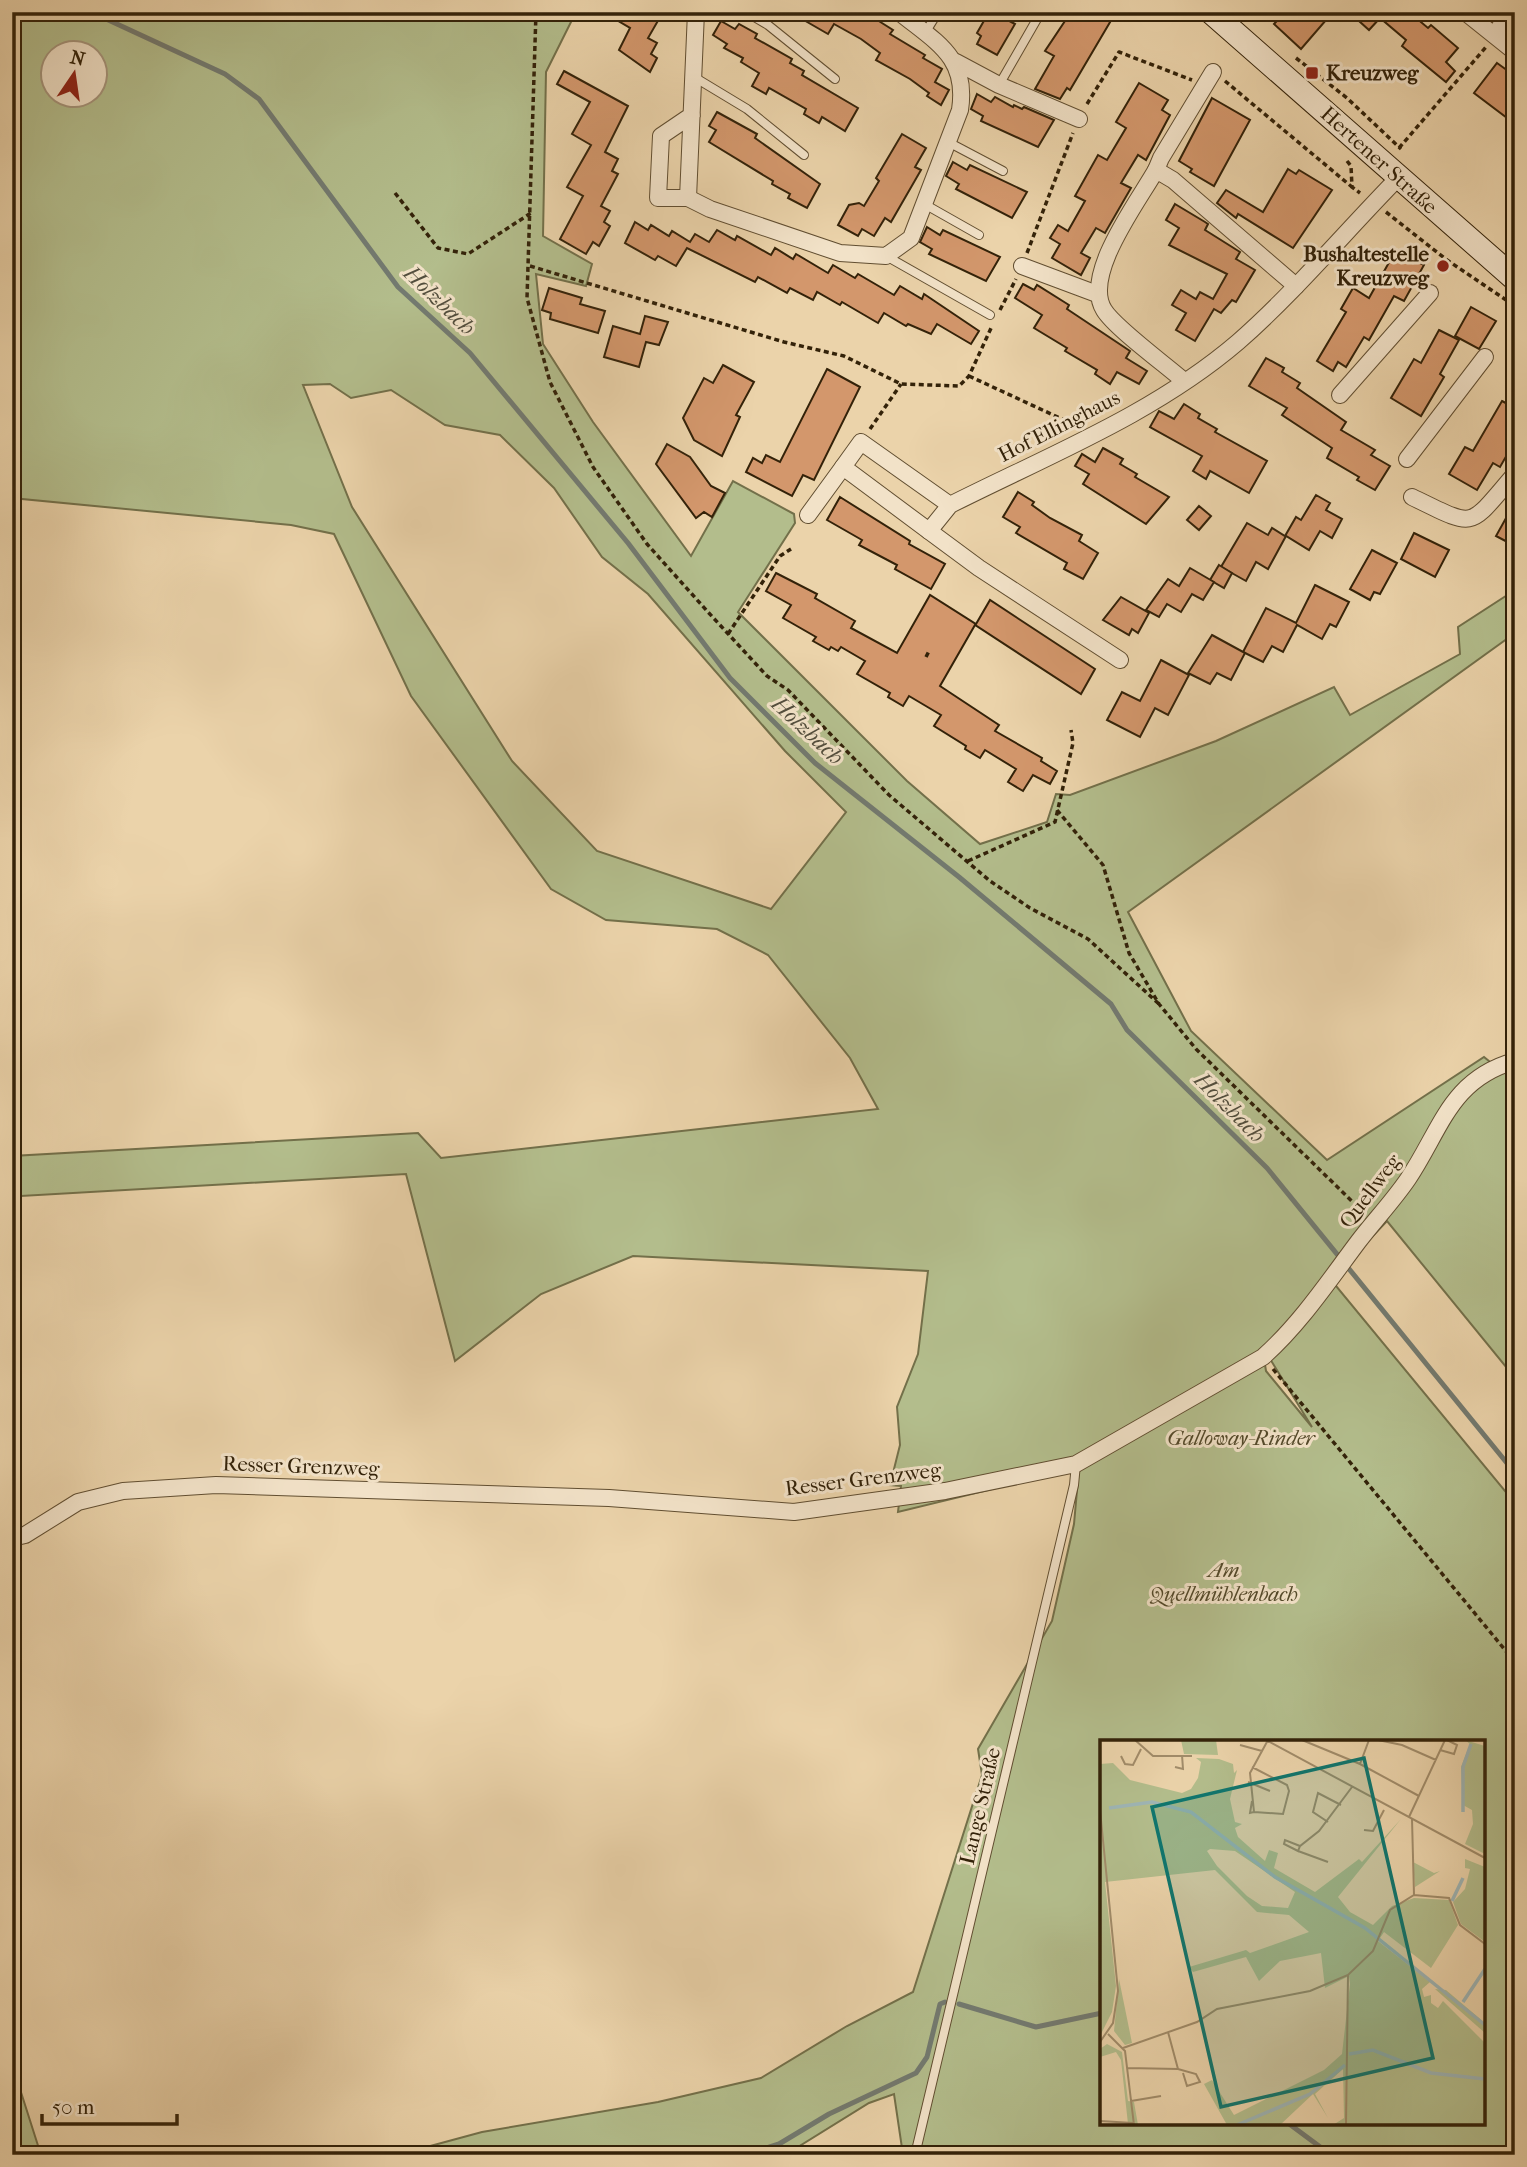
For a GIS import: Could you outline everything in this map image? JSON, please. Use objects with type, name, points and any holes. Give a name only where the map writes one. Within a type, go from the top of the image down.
[{"type":"main road","name":"Hertener Straße","points":[[1211,12],[1515,279]]},
{"type":"street","points":[[688,198],[696,12]]},
{"type":"street","points":[[899,12],[956,62],[999,85],[1079,118]]},
{"type":"street","points":[[1465,12],[1515,52]]},
{"type":"street","points":[[1495,35],[1509,12]]},
{"type":"street","points":[[692,116],[661,136],[658,198],[688,198],[710,209],[841,253],[886,256],[911,238],[926,205],[960,110],[964,88],[956,62]]},
{"type":"street","points":[[1184,381],[1104,312],[1097,294],[1102,266],[1208,78]]},
{"type":"street","points":[[1156,170],[1173,180],[1296,286]]},
{"type":"street","name":"Hof Ellinghaus","points":[[929,531],[950,505],[1095,434],[1184,381],[1236,343],[1296,286],[1398,178]]},
{"type":"street","points":[[1022,266],[1097,294]]},
{"type":"street","points":[[1340,395],[1430,293]]},
{"type":"street","points":[[1408,458],[1485,357]]},
{"type":"street","points":[[808,515],[861,442],[950,505]]},
{"type":"street","points":[[843,467],[979,568],[1120,660]]},
{"type":"street","points":[[1412,496],[1461,521],[1477,518],[1515,474]]},
{"type":"street","name":"Quellweg","points":[[1263,1357],[1288,1334],[1407,1180],[1446,1111],[1467,1085],[1497,1066],[1515,1061]]},
{"type":"street","name":"Resser Grenzweg","points":[[12,1538],[25,1535],[78,1502],[123,1491],[216,1485],[609,1498],[794,1512],[946,1491],[1076,1464],[1263,1357]]},
{"type":"lane","points":[[746,12],[768,25],[835,79]]},
{"type":"lane","points":[[925,33],[938,12]]},
{"type":"lane","points":[[999,85],[1041,12]]},
{"type":"lane","points":[[694,77],[747,109],[804,155]]},
{"type":"lane","points":[[948,142],[1003,171]]},
{"type":"lane","points":[[926,205],[979,234]]},
{"type":"lane","points":[[886,256],[990,315]]},
{"type":"lane","name":"Lange Straße","points":[[915,2155],[1046,1607],[1074,1485],[1076,1464]]},
{"type":"path","points":[[537,12],[527,298],[550,382],[593,467],[647,544],[728,634],[768,677],[788,690],[889,795],[990,881],[1030,908],[1087,939],[1159,1004],[1196,1049],[1373,1222]]},
{"type":"path","points":[[1399,148],[1495,35]]},
{"type":"path","points":[[529,266],[784,342],[844,356],[901,384],[959,386],[969,376],[1022,266],[1079,118],[1119,52],[1208,78],[1515,306]]},
{"type":"path","points":[[1342,153],[1352,166],[1352,187]]},
{"type":"path","points":[[395,193],[438,248],[468,254],[531,213]]},
{"type":"path","points":[[969,376],[1095,434]]},
{"type":"path","points":[[861,442],[901,384]]},
{"type":"path","points":[[728,634],[780,556],[791,549]]},
{"type":"path","points":[[926,657],[929,652]]},
{"type":"path","points":[[968,861],[1055,822],[1073,743],[1072,730]]},
{"type":"path","points":[[1057,810],[1103,866],[1129,953],[1159,1004]]},
{"type":"path","points":[[1263,1357],[1515,1662]]},
{"type":"green space","points":[[12,12],[576,12],[546,72],[543,236],[592,264],[586,286],[536,274],[543,344],[593,422],[691,556],[733,481],[794,514],[795,523],[738,612],[907,781],[980,844],[1047,822],[1056,794],[1070,795],[1216,741],[1334,687],[1350,715],[1460,654],[1458,627],[1515,590],[1515,633],[1128,912],[1191,1031],[1327,1160],[1484,1057],[1501,1071],[1515,1068],[1515,1378],[1387,1221],[1263,1352],[1266,1371],[1312,1427],[1267,1354],[1332,1281],[1515,1503],[1515,2155],[901,2155],[894,2094],[869,2103],[785,2155],[397,2155],[482,2132],[658,2102],[761,2078],[847,2026],[913,1992],[982,1775],[978,1749],[1052,1621],[1074,1524],[1079,1468],[898,1512],[901,1486],[890,1485],[900,1445],[897,1407],[918,1354],[928,1271],[633,1256],[541,1294],[455,1361],[406,1174],[21,1196],[12,1178],[12,1156],[418,1133],[441,1158],[878,1109],[850,1058],[768,955],[717,929],[606,920],[551,889],[411,696],[334,534],[291,525],[12,498]],"holes":[[[330,384],[351,398],[391,390],[445,425],[500,435],[554,488],[602,557],[648,594],[785,751],[846,812],[771,909],[597,851],[512,761],[352,507],[303,385]]]},
{"type":"green space","points":[[12,2064],[41,2155],[12,2155]]},
{"type":"building","points":[[603,12],[663,12],[648,38],[657,43],[651,54],[657,58],[650,72],[619,50],[630,28]]},
{"type":"building","points":[[790,12],[877,12],[874,18],[893,30],[890,34],[925,55],[923,58],[942,69],[935,82],[949,90],[941,105],[927,96],[929,93],[910,79],[876,60],[880,53],[861,39],[834,24],[828,34]]},
{"type":"building","points":[[989,12],[1005,12],[1002,17],[1015,24],[997,55],[977,44],[981,36],[977,33]]},
{"type":"building","points":[[1071,12],[1116,12],[1070,90],[1067,88],[1060,99],[1035,89],[1054,56],[1045,51]]},
{"type":"building","points":[[1285,12],[1333,12],[1301,49],[1274,24]]},
{"type":"building","points":[[1349,12],[1409,12],[1428,28],[1431,25],[1458,48],[1446,62],[1455,71],[1446,82],[1402,46],[1406,40],[1380,18],[1369,30]]},
{"type":"building","points":[[721,21],[735,29],[739,24],[757,34],[755,38],[792,59],[790,63],[804,71],[802,75],[858,108],[845,131],[822,117],[819,123],[804,114],[806,109],[769,88],[766,94],[752,86],[759,73],[741,62],[743,58],[724,48],[727,44],[713,35]]},
{"type":"building","points":[[1497,63],[1515,76],[1515,124],[1474,93]]},
{"type":"building","points":[[564,71],[628,106],[605,152],[618,159],[612,171],[618,174],[601,206],[610,211],[604,222],[610,226],[599,246],[593,242],[586,254],[560,239],[583,196],[567,187],[591,145],[572,134],[590,102],[557,84]]},
{"type":"building","points":[[1139,83],[1168,100],[1162,110],[1170,115],[1146,160],[1138,155],[1121,183],[1131,188],[1105,233],[1096,228],[1081,253],[1090,258],[1081,275],[1052,258],[1060,244],[1050,238],[1058,225],[1068,231],[1085,201],[1075,196],[1098,155],[1107,160],[1126,128],[1116,122]]},
{"type":"building","points":[[977,94],[991,102],[995,97],[1013,107],[1024,107],[1054,120],[1038,147],[981,121],[983,116],[971,109]]},
{"type":"building","points":[[1212,98],[1250,120],[1214,186],[1190,172],[1192,169],[1179,161]]},
{"type":"building","points":[[717,112],[757,134],[755,138],[820,184],[807,208],[788,198],[790,194],[772,184],[773,181],[709,142],[716,130],[709,126]]},
{"type":"building","points":[[902,134],[926,148],[915,167],[921,170],[891,222],[885,218],[874,236],[862,229],[858,236],[838,225],[849,205],[859,203],[864,206],[879,181],[876,178]]},
{"type":"building","points":[[953,162],[967,170],[970,165],[1027,192],[1012,218],[956,189],[959,184],[946,176]]},
{"type":"building","points":[[1288,169],[1296,174],[1299,170],[1332,190],[1293,248],[1238,214],[1236,218],[1217,203],[1226,190],[1263,212]]},
{"type":"building","points":[[1175,204],[1208,224],[1205,230],[1240,252],[1236,259],[1255,270],[1236,302],[1232,300],[1221,313],[1214,309],[1195,341],[1176,330],[1186,313],[1172,305],[1181,290],[1196,299],[1200,292],[1213,299],[1227,274],[1169,245],[1179,228],[1166,220]]},
{"type":"building","points":[[635,222],[648,230],[651,225],[669,236],[672,231],[690,242],[695,234],[709,242],[717,230],[735,240],[737,236],[771,255],[775,248],[793,259],[796,254],[828,273],[833,265],[855,278],[858,274],[894,295],[900,286],[922,299],[924,294],[979,331],[971,344],[937,324],[931,334],[908,324],[906,326],[884,313],[878,323],[842,302],[840,305],[817,292],[813,300],[790,288],[787,293],[758,277],[755,282],[687,248],[676,266],[658,256],[655,260],[625,243]]},
{"type":"building","points":[[927,227],[940,235],[943,230],[1000,257],[986,281],[929,254],[932,249],[920,242]]},
{"type":"building","points":[[1396,250],[1424,265],[1404,301],[1394,296],[1369,340],[1364,337],[1346,367],[1338,362],[1333,371],[1317,361],[1346,312],[1341,309],[1353,288],[1369,298]]},
{"type":"building","points":[[1023,284],[1034,290],[1037,285],[1069,305],[1067,309],[1130,351],[1126,358],[1147,371],[1139,384],[1117,372],[1110,384],[1095,374],[1097,370],[1034,328],[1042,315],[1015,298]]},
{"type":"building","points":[[549,288],[582,298],[580,304],[605,311],[598,333],[550,319],[551,313],[542,310]]},
{"type":"building","points":[[1471,307],[1496,321],[1479,349],[1455,336]]},
{"type":"building","points":[[645,316],[668,322],[659,345],[646,342],[639,367],[604,357],[613,326],[640,334]]},
{"type":"building","points":[[1439,330],[1459,340],[1440,374],[1444,377],[1421,416],[1391,398],[1414,359],[1421,363]]},
{"type":"building","points":[[1266,358],[1284,368],[1282,372],[1300,383],[1297,388],[1346,422],[1341,430],[1375,450],[1371,455],[1390,466],[1375,490],[1327,458],[1332,448],[1282,415],[1287,408],[1249,386]]},
{"type":"building","points":[[723,365],[754,382],[736,415],[740,417],[722,456],[694,440],[683,418],[704,378],[713,383]]},
{"type":"building","points":[[827,369],[860,387],[814,480],[803,475],[792,496],[746,472],[753,458],[762,463],[766,455],[780,462]]},
{"type":"building","points":[[1502,401],[1515,408],[1515,441],[1500,467],[1493,463],[1477,490],[1449,474],[1465,447],[1473,451]]},
{"type":"building","points":[[1184,404],[1200,414],[1198,418],[1217,429],[1215,432],[1267,461],[1249,493],[1210,471],[1206,479],[1193,471],[1202,456],[1150,427],[1159,411],[1174,419]]},
{"type":"building","points":[[667,444],[690,457],[711,486],[725,493],[712,517],[704,512],[696,518],[656,464]]},
{"type":"building","points":[[1103,448],[1123,459],[1120,464],[1137,474],[1135,477],[1169,497],[1146,524],[1083,484],[1089,474],[1075,466],[1082,454],[1095,462]]},
{"type":"building","points":[[1018,492],[1034,502],[1032,505],[1050,518],[1082,535],[1079,541],[1098,553],[1083,579],[1064,569],[1067,563],[1016,533],[1020,527],[1003,517]]},
{"type":"building","points":[[1316,495],[1330,503],[1326,510],[1342,519],[1332,538],[1320,531],[1309,550],[1286,536],[1268,569],[1256,562],[1246,581],[1221,567],[1247,523],[1268,535],[1272,528],[1285,536],[1296,517],[1301,520]]},
{"type":"building","points":[[840,497],[910,541],[909,544],[945,564],[931,589],[895,569],[897,565],[859,545],[862,540],[827,520]]},
{"type":"building","points":[[1515,502],[1515,546],[1496,536]]},
{"type":"building","points":[[1199,506],[1211,516],[1199,530],[1187,520]]},
{"type":"building","points":[[1414,533],[1449,550],[1435,577],[1401,559]]},
{"type":"building","points":[[1372,550],[1397,563],[1380,594],[1374,592],[1370,600],[1350,589]]},
{"type":"building","points":[[1219,565],[1232,573],[1224,588],[1210,580]]},
{"type":"building","points":[[1190,568],[1214,582],[1203,600],[1192,594],[1181,612],[1167,604],[1159,617],[1146,610],[1168,579],[1179,586]]},
{"type":"building","points":[[776,573],[817,594],[815,598],[855,621],[851,628],[897,653],[930,595],[976,624],[990,600],[1095,669],[1081,694],[975,625],[940,686],[999,725],[995,731],[1042,758],[1041,761],[1057,771],[1050,784],[1033,775],[1023,791],[1008,782],[1016,769],[985,750],[980,758],[965,749],[966,746],[934,726],[941,715],[909,696],[903,706],[888,697],[890,693],[857,674],[865,661],[841,647],[838,651],[831,647],[829,650],[813,641],[816,637],[783,618],[791,605],[766,591]]},
{"type":"building","points":[[1315,585],[1349,602],[1336,627],[1330,624],[1322,639],[1297,625],[1283,652],[1272,646],[1263,662],[1243,652],[1266,608],[1296,623]]},
{"type":"building","points":[[1121,597],[1149,613],[1138,633],[1132,629],[1129,635],[1103,620]]},
{"type":"building","points":[[1212,635],[1245,653],[1231,680],[1217,673],[1210,684],[1188,673]]},
{"type":"building","points":[[1161,660],[1189,675],[1168,715],[1155,708],[1140,737],[1107,720],[1122,692],[1140,701]]},
{"type":"waterway","name":"Holzbach","points":[[91,12],[225,74],[259,99],[398,287],[470,353],[628,543],[730,678],[815,763],[959,877],[1111,1004],[1127,1030],[1267,1168],[1515,1473]]},
{"type":"waterway","points":[[745,2155],[779,2144],[829,2114],[916,2073],[927,2057],[940,2004],[945,2002]]},
{"type":"waterway","points":[[959,2004],[1036,2027],[1100,2013]]},
{"type":"waterway","points":[[1291,2125],[1331,2155]]},
{"type":"place","name":"Kreuzweg","points":[[1312,73]]},
{"type":"place","name":"Bushaltestelle Kreuzweg","points":[[1443,266]]},
{"type":"park label","name":"Galloway-Rinder","points":[[1241,1438]]},
{"type":"park label","name":"Am Quellmühlenbach","points":[[1224,1582]]}]
